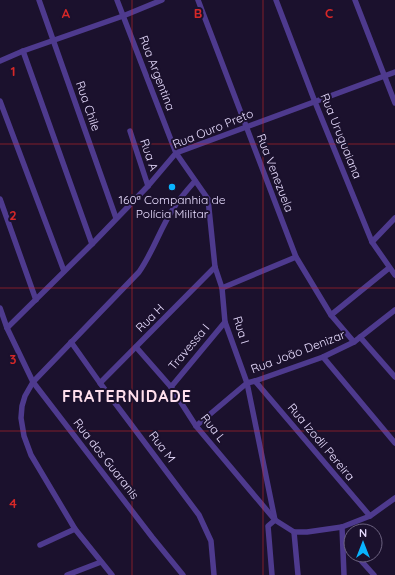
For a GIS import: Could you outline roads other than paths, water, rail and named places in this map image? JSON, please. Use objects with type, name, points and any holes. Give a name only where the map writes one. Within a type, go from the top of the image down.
[{"type":"street","name":"Rua Chile","points":[[39,0],[116,218]]},
{"type":"street","name":"Rua Argentina","points":[[117,0],[176,153]]},
{"type":"street","points":[[0,61],[23,51],[123,16],[162,0]]},
{"type":"street","name":"Rua Venezuela","points":[[198,0],[296,257],[332,316],[354,342]]},
{"type":"street","name":"Rua Uruguaiana","points":[[276,0],[315,102],[372,242],[395,275]]},
{"type":"street","points":[[355,0],[395,102]]},
{"type":"street","points":[[23,51],[92,244]]},
{"type":"street","name":"Rua Ouro Preto","points":[[7,328],[92,244],[148,186],[176,153],[395,72]]},
{"type":"street","points":[[1,105],[64,271]]},
{"type":"street","name":"Rua A","points":[[130,131],[148,186]]},
{"type":"street","name":"Rua I","points":[[176,153],[194,181],[208,199],[215,267],[222,288],[225,322],[247,383],[275,520]]},
{"type":"street","points":[[112,575],[75,529],[31,455],[24,436],[21,418],[22,406],[25,396],[33,382],[139,272],[148,259],[174,207],[194,181]]},
{"type":"street","points":[[0,199],[36,300]]},
{"type":"street","points":[[372,242],[395,218]]},
{"type":"street","points":[[222,288],[296,257]]},
{"type":"street","name":"Rua H","points":[[100,383],[215,267]]},
{"type":"street","points":[[332,316],[389,268]]},
{"type":"street","name":"Rua dos Guaranis","points":[[0,308],[7,328],[33,382],[183,575]]},
{"type":"street","name":"Rua João Denizar","points":[[247,383],[323,357],[354,342],[395,310]]},
{"type":"street","name":"Travessa I","points":[[171,387],[225,322]]},
{"type":"street","points":[[360,337],[395,377]]},
{"type":"street","name":"Rua M","points":[[70,342],[199,515],[211,541],[214,575]]},
{"type":"street","name":"Rua L","points":[[136,347],[171,387],[196,426],[275,520],[294,532]]},
{"type":"street","points":[[323,357],[395,443]]},
{"type":"street","name":"Rua Izodil Pereira","points":[[255,381],[370,516]]},
{"type":"street","points":[[196,426],[247,383]]},
{"type":"street","points":[[298,575],[294,532],[307,532],[342,527],[370,516],[395,498]]},
{"type":"street","points":[[272,575],[268,526],[275,520]]},
{"type":"street","points":[[342,527],[343,540]]},
{"type":"street","points":[[40,545],[75,529]]},
{"type":"street","points":[[67,575],[101,562]]},
{"type":"street","points":[[344,563],[344,575]]},
{"type":"street","points":[[363,563],[374,575]]},
{"type":"place","name":"160ª Companhia de Polícia Militar","points":[[172,187]]},
{"type":"district","name":"FRATERNIDADE","points":[[127,396]]}]
